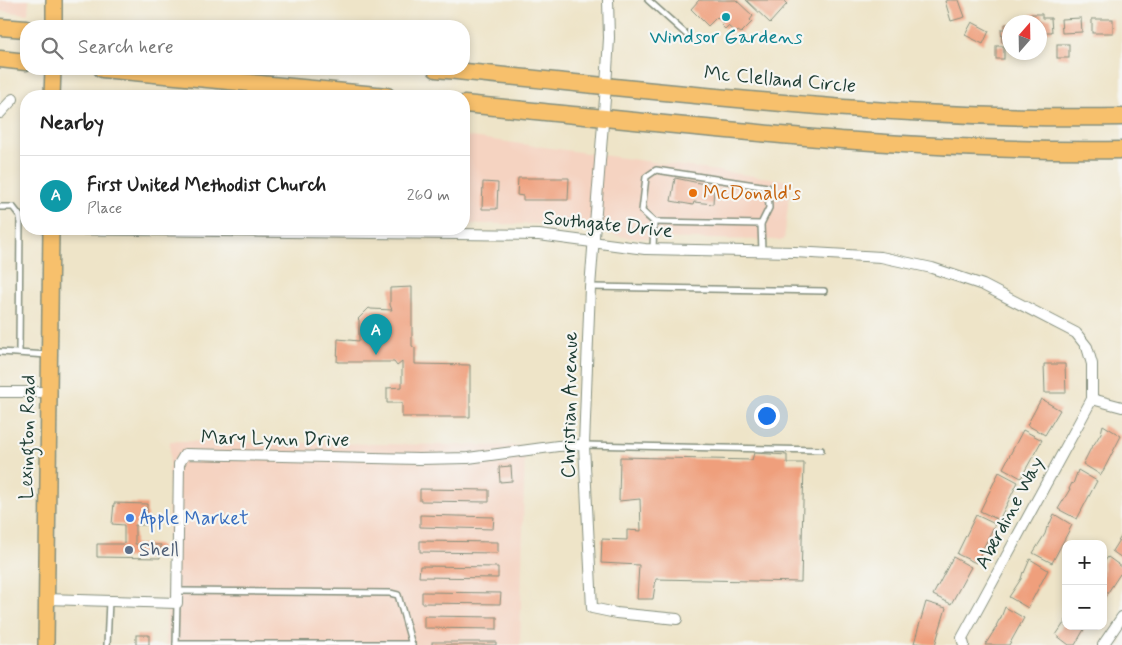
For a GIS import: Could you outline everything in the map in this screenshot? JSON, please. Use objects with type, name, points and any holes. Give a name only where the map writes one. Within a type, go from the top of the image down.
[{"type":"highway","points":[[0,27],[20,29]]},
{"type":"highway","points":[[0,59],[20,61]]},
{"type":"highway","name":"Mc Clelland Circle","points":[[470,72],[889,111],[985,116],[1122,116]]},
{"type":"highway","points":[[165,75],[324,90]]},
{"type":"highway","points":[[470,105],[920,146],[1031,150],[1122,150]]},
{"type":"main road","points":[[54,0],[54,20]]},
{"type":"main road","points":[[52,90],[53,75]]},
{"type":"main road","name":"Lexington Road","points":[[46,645],[51,235]]},
{"type":"street","name":"Christian Avenue","points":[[608,0],[609,38],[592,242],[584,445],[592,608],[616,613],[677,619]]},
{"type":"street","points":[[0,113],[13,98]]},
{"type":"street","name":"Southgate Drive","points":[[470,234],[539,235],[653,249],[762,251],[880,258],[932,268],[983,285],[1076,333],[1087,347],[1092,364],[1092,399]]},
{"type":"street","points":[[0,392],[49,392]]},
{"type":"street","points":[[1092,399],[1122,407]]},
{"type":"street","name":"Aberdine Way","points":[[964,645],[962,638],[1092,399]]},
{"type":"street","name":"Mary Lynn Drive","points":[[177,603],[179,464],[185,454],[419,459],[468,458],[558,446],[584,445]]},
{"type":"street","points":[[46,599],[177,603]]},
{"type":"street","points":[[1104,645],[1122,617]]},
{"type":"lane","points":[[648,0],[686,34]]},
{"type":"lane","points":[[761,224],[654,222],[642,211],[646,177],[656,170],[768,187],[769,208],[761,224],[762,251]]},
{"type":"lane","points":[[0,208],[13,207],[20,216],[19,353]]},
{"type":"lane","points":[[653,249],[654,222]]},
{"type":"lane","points":[[590,287],[824,291]]},
{"type":"lane","points":[[0,352],[48,355]]},
{"type":"lane","points":[[584,445],[821,450]]},
{"type":"lane","points":[[177,603],[176,644],[412,645],[398,595],[390,593],[178,591]]},
{"type":"lane","points":[[107,645],[110,601]]},
{"type":"shaded area","points":[[0,0],[29,0],[28,14],[0,11]]},
{"type":"shaded area","points":[[470,137],[791,181],[784,240],[631,238],[560,226],[470,224]]},
{"type":"shaded area","points":[[170,441],[525,446],[520,645],[166,645]]},
{"type":"building","name":"Windsor Gardens","points":[[699,0],[736,0],[753,16],[750,20],[752,22],[741,33],[738,31],[736,33],[728,26],[725,29],[721,25],[723,23],[717,17],[708,26],[691,9]]},
{"type":"building","name":"Windsor Gardens","points":[[746,0],[783,0],[787,4],[770,23]]},
{"type":"building","points":[[959,0],[965,17],[951,21],[945,1]]},
{"type":"building","points":[[1047,18],[1051,18],[1052,32],[1047,32]]},
{"type":"building","points":[[1081,18],[1082,32],[1062,33],[1061,19]]},
{"type":"building","points":[[1092,19],[1113,19],[1113,33],[1092,33]]},
{"type":"building","points":[[972,22],[989,31],[983,44],[965,35]]},
{"type":"building","points":[[1057,44],[1069,44],[1069,58],[1057,58]]},
{"type":"building","points":[[996,46],[1002,46],[1002,59],[996,59]]},
{"type":"building","points":[[518,178],[569,178],[568,200],[523,200],[523,196],[517,195]]},
{"type":"building","name":"McDonald's","points":[[675,178],[714,186],[713,204],[694,202],[693,205],[671,201]]},
{"type":"building","points":[[483,182],[498,183],[497,209],[482,209]]},
{"type":"building","points":[[412,287],[412,346],[415,348],[415,364],[470,365],[470,417],[402,417],[402,403],[387,403],[387,388],[402,387],[402,362],[397,366],[394,362],[337,362],[338,339],[359,341],[358,319],[369,308],[392,310],[390,305],[390,288]]},
{"type":"building","points":[[1044,364],[1065,364],[1066,393],[1045,393]]},
{"type":"building","points":[[1041,399],[1060,410],[1045,435],[1027,425]]},
{"type":"building","points":[[1103,425],[1121,436],[1101,475],[1083,464],[1101,433]]},
{"type":"building","points":[[1023,430],[1042,440],[1021,478],[1003,468]]},
{"type":"building","points":[[754,453],[787,455],[787,463],[804,463],[801,582],[656,579],[653,599],[637,599],[639,565],[601,563],[602,539],[627,540],[627,530],[641,531],[640,499],[619,501],[620,457],[752,460]]},
{"type":"building","points":[[511,466],[512,481],[500,482],[499,467]]},
{"type":"building","points":[[1078,470],[1097,481],[1077,519],[1058,509],[1073,484]]},
{"type":"building","points":[[999,472],[1018,482],[999,520],[980,511]]},
{"type":"building","points":[[420,489],[489,490],[489,502],[420,501]]},
{"type":"building","points":[[114,503],[147,504],[147,525],[135,525],[135,544],[161,545],[160,558],[97,557],[97,544],[124,544],[124,525],[112,524]]},
{"type":"building","points":[[1054,514],[1072,525],[1064,540],[1062,540],[1062,544],[1052,563],[1033,553]]},
{"type":"building","points":[[420,515],[494,517],[493,529],[420,527]]},
{"type":"building","points":[[976,515],[995,524],[976,563],[957,554]]},
{"type":"building","points":[[1122,535],[1122,558],[1112,551]]},
{"type":"building","points":[[420,541],[498,542],[498,553],[420,552]]},
{"type":"building","points":[[953,557],[971,567],[951,604],[933,595]]},
{"type":"building","points":[[1108,557],[1122,567],[1122,575],[1120,574],[1107,594],[1107,585]]},
{"type":"building","points":[[1030,559],[1048,570],[1028,608],[1009,597],[1021,579]]},
{"type":"building","points":[[420,566],[498,567],[498,578],[419,577]]},
{"type":"building","points":[[422,592],[501,593],[500,604],[422,603]]},
{"type":"building","points":[[926,602],[946,608],[935,645],[914,643]]},
{"type":"building","points":[[1005,607],[1024,618],[1009,645],[985,645],[997,626]]},
{"type":"building","points":[[424,616],[497,617],[497,629],[424,628]]},
{"type":"building","points":[[1062,626],[1062,630],[1084,630],[1075,645],[1069,645],[1056,635]]},
{"type":"building","points":[[136,635],[149,635],[149,645],[136,645]]},
{"type":"building","points":[[432,642],[496,642],[496,645],[432,645]]},
{"type":"place","name":"Windsor Gardens","points":[[726,17]]},
{"type":"place","name":"McDonald's","points":[[693,193]]},
{"type":"place","name":"First United Methodist Church","points":[[376,355]]},
{"type":"place","name":"Apple Market","points":[[130,518]]},
{"type":"place","name":"Shell","points":[[129,550]]}]
